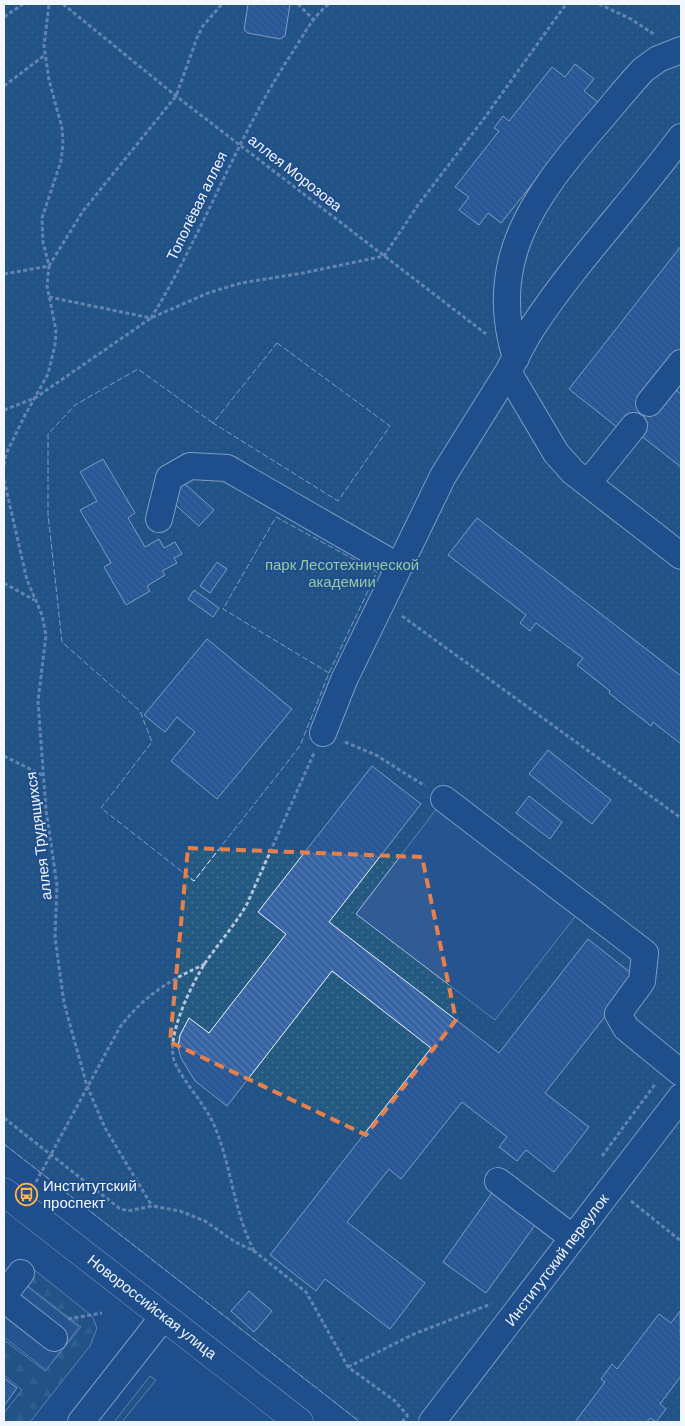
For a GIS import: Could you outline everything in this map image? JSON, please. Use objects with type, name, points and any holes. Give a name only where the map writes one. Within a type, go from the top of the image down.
[{"type":"main road","name":"Новороссийская улица","points":[[4,1192],[299,1422]]},
{"type":"street","points":[[678,50],[658,59],[629,85],[564,163],[532,209],[512,254],[506,294],[506,319],[512,365],[556,453],[588,483],[681,556]]},
{"type":"street","points":[[323,733],[344,680],[450,464],[512,365],[532,329],[562,287],[681,137]]},
{"type":"street","points":[[649,403],[681,363]]},
{"type":"street","points":[[588,483],[634,426]]},
{"type":"street","points":[[159,519],[170,478],[190,466],[227,468],[399,567]]},
{"type":"street","points":[[444,799],[645,952],[642,981],[618,1014],[626,1028],[681,1073]]},
{"type":"street","name":"Институтский переулок","points":[[432,1422],[681,1097]]},
{"type":"street","points":[[498,1181],[573,1238]]},
{"type":"street","points":[[4,1295],[21,1273]]},
{"type":"street","points":[[4,1299],[54,1338]]},
{"type":"street","points":[[81,1422],[164,1316]]},
{"type":"path","points":[[4,17],[23,4]]},
{"type":"path","points":[[4,465],[6,454],[48,374],[55,346],[56,330],[47,286],[49,266],[43,242],[42,218],[61,161],[63,144],[62,128],[49,80],[44,35],[49,4]]},
{"type":"path","name":"аллея Морозова","points":[[63,4],[176,96],[384,256],[512,365]]},
{"type":"path","points":[[4,274],[49,266],[83,211],[176,96],[202,27],[222,4]]},
{"type":"path","points":[[298,4],[313,19]]},
{"type":"path","name":"Тополёвая аллея","points":[[151,318],[181,265],[274,81],[313,19],[329,4]]},
{"type":"path","points":[[4,410],[35,398],[151,318],[227,286],[321,270],[384,256],[418,204],[483,120],[566,4]]},
{"type":"path","points":[[599,4],[631,19],[678,50]]},
{"type":"path","points":[[4,86],[46,54]]},
{"type":"path","points":[[49,297],[151,318]]},
{"type":"path","name":"аллея Трудящихся","points":[[4,480],[22,560],[34,600],[42,615],[46,635],[38,701],[42,775],[57,885],[55,937],[64,1003],[87,1086],[110,1139],[152,1206]]},
{"type":"path","points":[[4,583],[34,600]]},
{"type":"path","points":[[382,602],[681,818]]},
{"type":"path","points":[[254,1251],[239,1215],[219,1136],[212,1120],[174,1061],[172,1045],[176,1024],[205,964],[234,926],[247,904],[323,733],[376,754],[444,799]]},
{"type":"path","points":[[4,756],[42,775]]},
{"type":"path","points":[[36,1182],[120,1027],[138,1005],[172,979],[205,964]]},
{"type":"path","points":[[4,1118],[119,1208],[128,1211],[152,1206],[180,1211],[205,1221],[235,1242],[254,1251],[306,1292],[348,1367],[395,1401],[413,1422]]},
{"type":"path","points":[[613,1186],[681,1241]]},
{"type":"path","points":[[348,1367],[414,1334],[492,1303]]},
{"type":"highlighted area","points":[[188,848],[422,857],[456,1020],[366,1135],[170,1042]]},
{"type":"green space","name":"парк Лесотехнической академии","points":[[4,4],[681,4],[681,1422],[360,1422],[4,1144]]},
{"type":"green space","points":[[27,1264],[92,1316],[97,1328],[90,1346],[30,1422],[4,1422],[4,1413],[22,1390],[4,1375],[4,1340],[45,1371],[81,1327],[28,1286]]},
{"type":"green space","points":[[150,1376],[156,1380],[122,1422],[114,1422]]},
{"type":"shaded area","points":[[444,799],[584,905],[495,1020],[356,914]]},
{"type":"shaded area","points":[[20,1281],[79,1327],[46,1370],[4,1337],[4,1302]]},
{"type":"building","points":[[248,4],[290,4],[285,36],[280,39],[248,33],[244,30]]},
{"type":"building","points":[[575,64],[594,79],[584,91],[598,102],[501,223],[488,213],[479,225],[459,210],[469,197],[455,187],[499,131],[494,128],[503,116],[509,121],[552,67],[565,77]]},
{"type":"building","points":[[681,246],[681,348],[642,398],[675,389],[681,394],[681,467],[640,435],[618,428],[569,389]]},
{"type":"building","points":[[103,459],[135,513],[128,518],[145,547],[159,539],[164,548],[175,542],[182,554],[174,558],[177,563],[162,571],[165,575],[147,586],[150,591],[126,605],[104,567],[111,563],[80,510],[97,501],[80,472]]},
{"type":"building","points":[[184,483],[214,510],[199,526],[169,499]]},
{"type":"building","points":[[477,518],[681,676],[681,744],[653,722],[651,726],[577,665],[583,658],[536,623],[530,631],[520,623],[526,615],[448,555]]},
{"type":"building","points":[[217,562],[227,569],[210,593],[200,586]]},
{"type":"building","points":[[194,590],[219,608],[213,617],[188,599]]},
{"type":"building","points":[[207,639],[292,709],[217,799],[171,761],[195,732],[177,717],[165,732],[144,715]]},
{"type":"building","points":[[548,750],[611,800],[592,824],[529,774]]},
{"type":"building","points":[[372,766],[421,804],[329,922],[499,1053],[588,939],[636,977],[545,1093],[589,1127],[554,1172],[526,1150],[517,1161],[499,1147],[507,1137],[462,1102],[401,1179],[389,1169],[347,1222],[425,1283],[390,1329],[325,1279],[316,1291],[270,1255],[431,1048],[332,971],[227,1106],[195,1081],[181,1058],[178,1047],[180,1035],[189,1018],[209,1033],[286,934],[258,912]]},
{"type":"building","points":[[529,796],[562,822],[550,839],[516,813]]},
{"type":"building","points":[[494,1190],[538,1221],[486,1293],[443,1262]]},
{"type":"building","points":[[249,1291],[272,1311],[254,1332],[231,1311]]},
{"type":"building","points":[[680,1311],[681,1376],[660,1404],[666,1409],[656,1422],[650,1418],[647,1422],[575,1422],[605,1382],[601,1379],[612,1364],[617,1369],[659,1314],[671,1323]]},
{"type":"building","points":[[4,1378],[17,1388],[4,1406]]},
{"type":"fence","points":[[277,343],[390,426],[338,501],[213,423],[277,343]]},
{"type":"fence","points":[[213,423],[138,369],[75,405],[48,434],[48,514],[62,642],[140,711],[152,742],[101,808],[194,881],[300,746],[329,673],[377,572],[276,517],[223,609],[329,673]]},
{"type":"fence","points":[[4,1144],[360,1422]]},
{"type":"place","name":"Институтский проспект","points":[[27,1195]]}]
